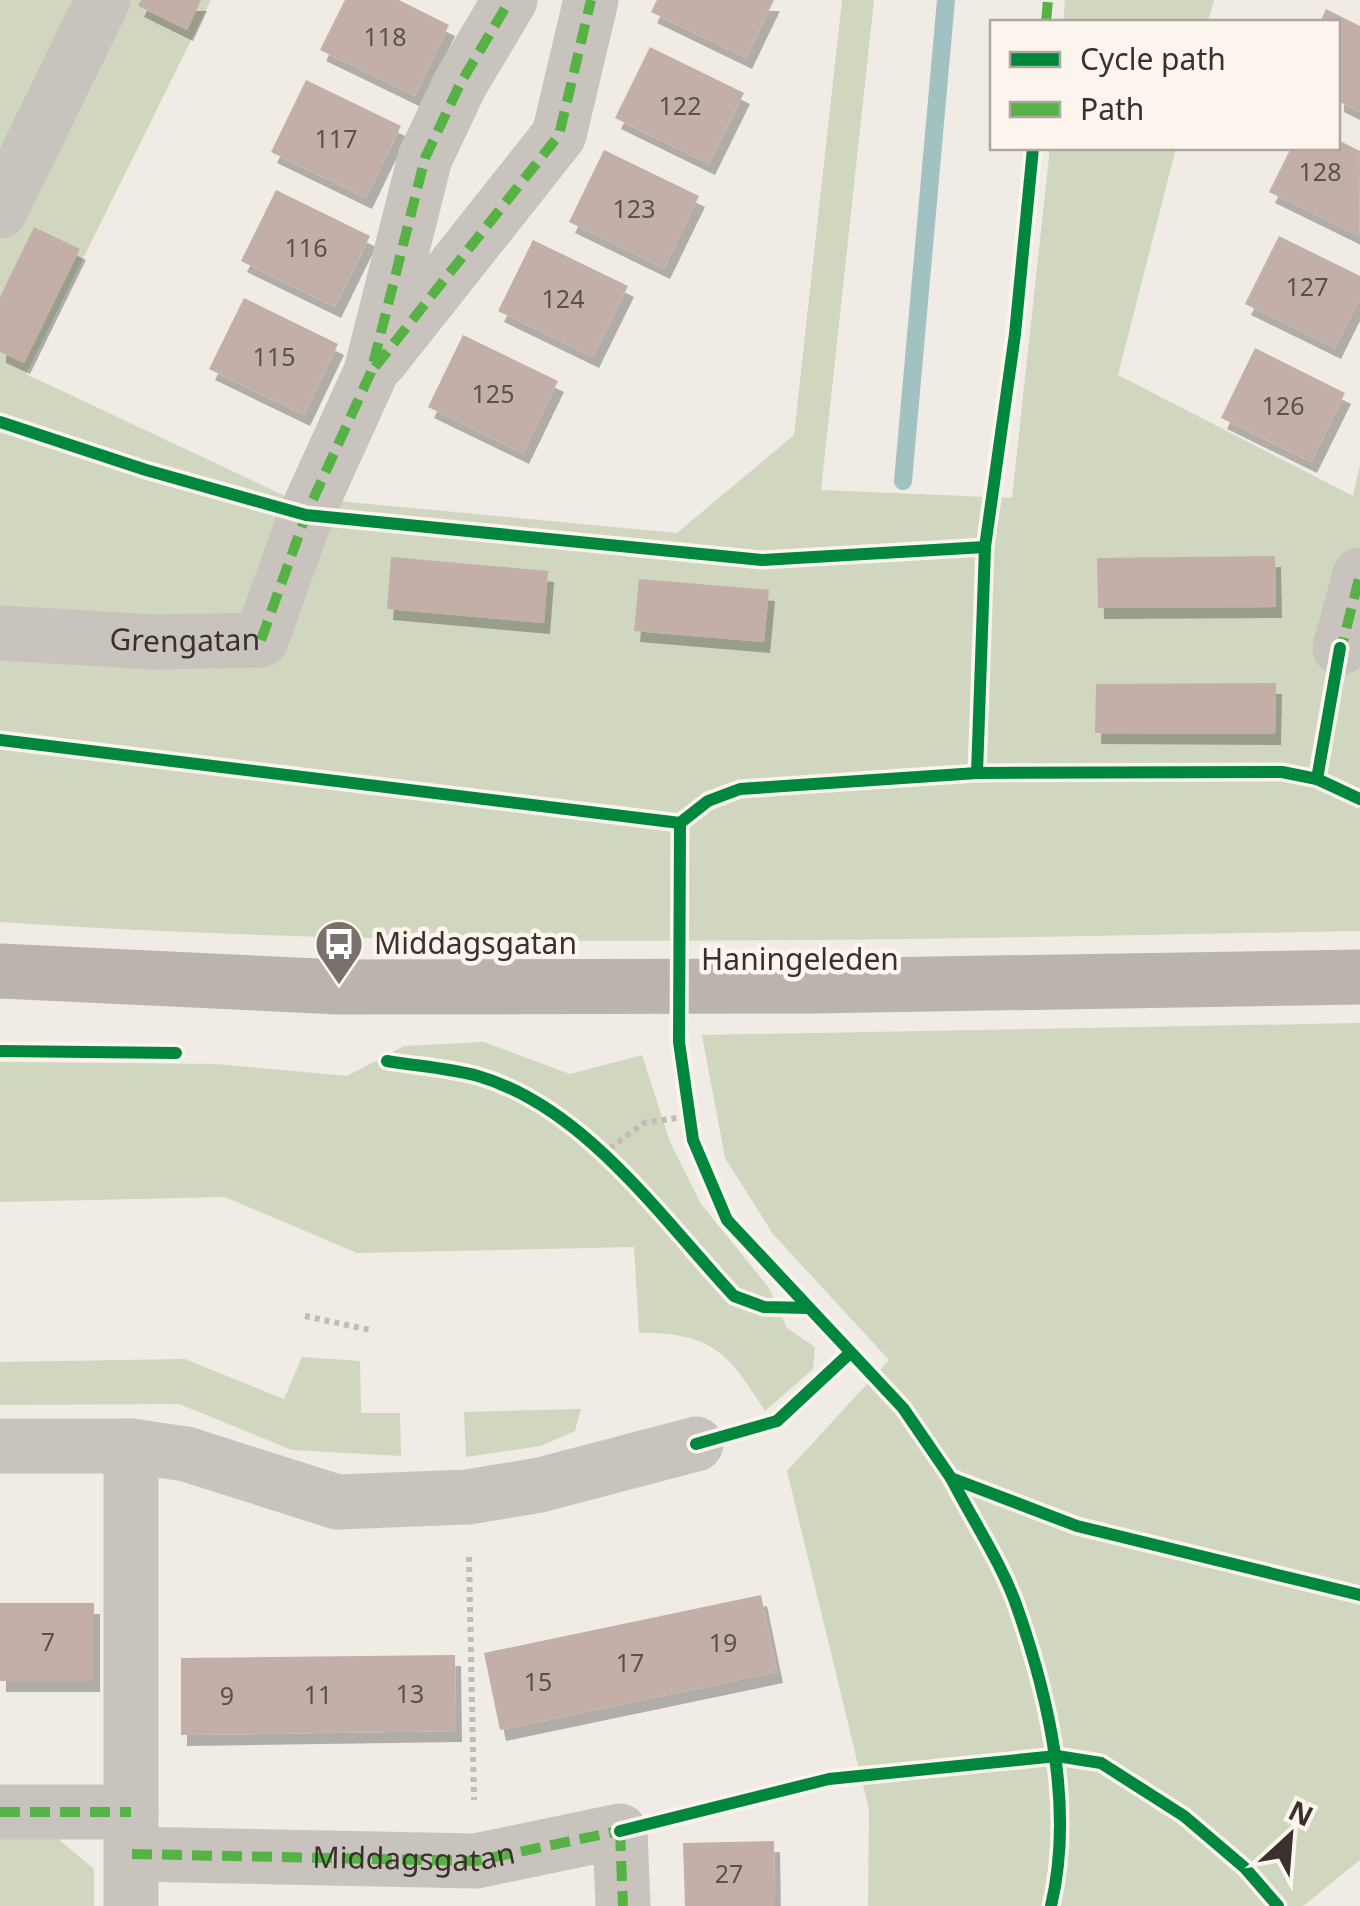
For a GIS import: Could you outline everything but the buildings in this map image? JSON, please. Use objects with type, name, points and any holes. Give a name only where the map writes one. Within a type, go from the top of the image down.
[{"type":"main road","name":"Haningeleden","points":[[0,971],[339,987],[812,986],[1360,978]]},
{"type":"street","points":[[0,211],[103,0]]},
{"type":"street","name":"Grengatan","points":[[0,633],[155,642],[261,640],[306,515],[371,372],[425,158],[460,84],[510,0]]},
{"type":"street","name":"Grengatan","points":[[371,372],[559,135],[591,0]]},
{"type":"street","points":[[1340,648],[1360,575]]},
{"type":"street","points":[[0,1446],[130,1446],[186,1454],[337,1502],[468,1497],[540,1485],[696,1444]]},
{"type":"street","points":[[130,1446],[131,1857]]},
{"type":"street","name":"Middagsgatan","points":[[0,1812],[131,1857],[476,1861],[620,1831],[623,1906]]},
{"type":"path","points":[[602,1154],[644,1123],[690,1116]]},
{"type":"path","points":[[305,1316],[370,1330]]},
{"type":"path","points":[[468,1497],[476,1861]]},
{"type":"green space","points":[[0,0],[211,0],[26,374],[285,496],[677,533],[794,435],[842,0],[874,0],[821,490],[1012,498],[1050,150],[1175,150],[1118,375],[1353,496],[1360,464],[1360,931],[850,940],[510,940],[339,937],[0,922]]},
{"type":"green space","points":[[1065,0],[1214,0],[1209,20],[1063,20]]},
{"type":"green space","points":[[1360,1023],[1360,1860],[1303,1906],[868,1906],[869,1810],[787,1471],[889,1360],[773,1234],[725,1158],[702,1035]]},
{"type":"green space","points":[[484,1042],[570,1074],[642,1055],[670,1142],[701,1204],[769,1288],[787,1328],[815,1347],[813,1369],[765,1411],[740,1374],[716,1350],[684,1337],[639,1333],[634,1247],[357,1253],[225,1197],[0,1202],[0,1062],[216,1064],[347,1076],[404,1046]]},
{"type":"green space","points":[[302,1357],[360,1361],[361,1413],[400,1413],[401,1456],[292,1450],[179,1404],[0,1405],[0,1362],[185,1359],[284,1399]]},
{"type":"green space","points":[[581,1409],[575,1431],[541,1446],[466,1457],[464,1412]]},
{"type":"green space","points":[[45,1828],[94,1869],[94,1906],[0,1906],[0,1829]]},
{"type":"waterway","points":[[903,481],[946,0]]},
{"type":"marked path","points":[[261,640],[306,515],[371,372],[425,158],[460,84],[510,0]]},
{"type":"marked path","points":[[375,367],[559,135],[591,0]]},
{"type":"marked path","points":[[1046,20],[1048,0]]},
{"type":"marked path","points":[[1339,657],[1360,575]]},
{"type":"marked path","points":[[0,1812],[131,1812]]},
{"type":"marked path","points":[[132,1854],[476,1861],[628,1829]]},
{"type":"marked path","points":[[620,1831],[623,1906]]},
{"type":"cycle path","points":[[977,773],[985,547],[1015,334],[1033,150]]},
{"type":"cycle path","points":[[0,422],[146,470],[306,515],[762,560],[985,547]]},
{"type":"cycle path","points":[[1317,779],[1340,648]]},
{"type":"cycle path","points":[[0,740],[680,823],[708,801],[740,789],[977,773],[1282,772],[1317,779],[1360,799]]},
{"type":"cycle path","points":[[680,823],[679,1042],[693,1140],[727,1220],[903,1408],[951,1478],[1077,1526],[1360,1595]]},
{"type":"cycle path","points":[[0,1051],[176,1053]]},
{"type":"cycle path","points":[[387,1061],[467,1073],[517,1091],[553,1113],[619,1169],[734,1296],[764,1307],[809,1308]]},
{"type":"cycle path","points":[[696,1444],[777,1421],[850,1353]]},
{"type":"cycle path","points":[[951,1478],[1012,1593],[1049,1719],[1060,1832],[1051,1906]]},
{"type":"cycle path","points":[[620,1831],[829,1779],[1057,1756],[1101,1763],[1184,1816],[1245,1868],[1278,1906]]},
{"type":"place","name":"Middagsgatan","points":[[339,986]]}]
